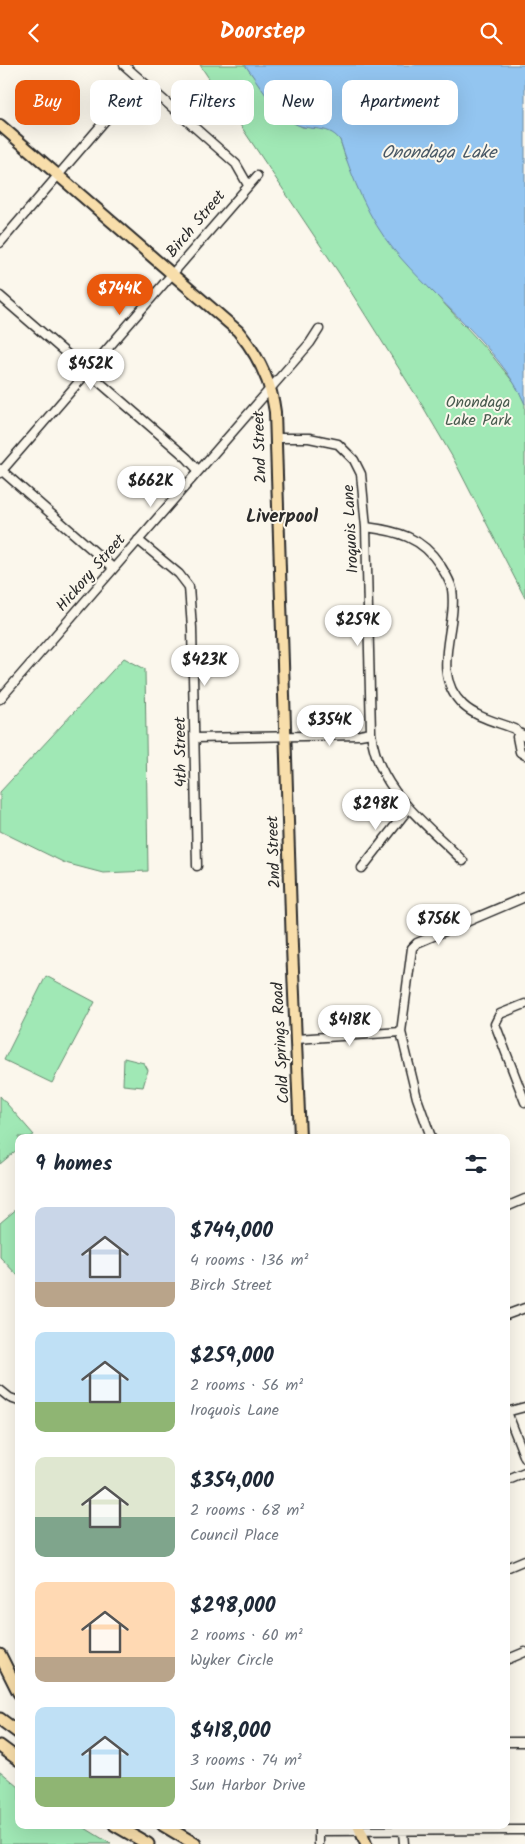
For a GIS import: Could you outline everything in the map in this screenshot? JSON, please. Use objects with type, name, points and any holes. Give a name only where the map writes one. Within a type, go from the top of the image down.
[{"type":"highway","points":[[0,1655],[15,1685]]},
{"type":"highway","points":[[0,1719],[15,1730]]},
{"type":"highway","points":[[0,1746],[15,1757]]},
{"type":"highway","points":[[122,1829],[148,1844]]},
{"type":"highway","points":[[170,1829],[195,1844]]},
{"type":"main road","name":"2nd Street","points":[[0,125],[238,331],[262,365],[270,387],[275,412],[292,947]]},
{"type":"main road","name":"Cold Springs Road","points":[[292,947],[300,1134]]},
{"type":"main road","points":[[360,1829],[366,1844]]},
{"type":"street","points":[[124,65],[140,80]]},
{"type":"street","points":[[161,98],[236,164],[248,185]]},
{"type":"street","points":[[0,243],[101,125]]},
{"type":"street","name":"Birch Street","points":[[1,471],[257,176]]},
{"type":"street","points":[[0,296],[187,458],[198,470]]},
{"type":"street","name":"Hickory Street","points":[[0,699],[310,343],[319,329]]},
{"type":"street","name":"Iroquois Lane","points":[[276,438],[309,437],[329,440],[345,449],[361,474],[366,527],[371,733],[378,766],[391,787],[409,809],[463,861]]},
{"type":"street","points":[[1,471],[114,568]]},
{"type":"street","points":[[366,527],[394,531],[415,539],[434,557],[452,587],[453,605],[444,667],[450,685],[462,704],[473,713],[514,729],[522,736],[518,744],[520,752],[525,755]]},
{"type":"street","name":"4th Street","points":[[138,540],[179,574],[189,587],[192,628],[197,866]]},
{"type":"street","points":[[195,738],[360,735],[371,733]]},
{"type":"street","points":[[362,868],[409,809]]},
{"type":"street","points":[[430,1134],[416,1098],[401,1032],[412,948],[417,943],[525,897]]},
{"type":"street","points":[[525,1004],[500,1014],[495,1024],[525,1102]]},
{"type":"street","points":[[296,1039],[401,1032]]},
{"type":"street","points":[[510,1205],[525,1199]]},
{"type":"street","points":[[510,1314],[525,1308]]},
{"type":"street","points":[[0,1390],[15,1400]]},
{"type":"street","points":[[510,1411],[525,1407]]},
{"type":"street","points":[[510,1420],[525,1458]]},
{"type":"street","points":[[510,1479],[525,1473]]},
{"type":"street","points":[[510,1566],[525,1560]]},
{"type":"street","points":[[510,1658],[525,1652]]},
{"type":"street","points":[[510,1742],[525,1742]]},
{"type":"street","points":[[319,1829],[319,1844]]},
{"type":"street","points":[[360,1829],[403,1832],[525,1830]]},
{"type":"street","points":[[403,1832],[404,1844]]},
{"type":"green space","name":"Onondaga Lake Park","points":[[200,65],[245,65],[264,90],[264,125],[299,125],[302,127],[326,129],[335,133],[340,140],[346,159],[424,282],[490,353],[518,388],[525,404],[525,598],[453,458],[422,405],[339,273],[240,125],[254,125],[254,80],[210,80]]},
{"type":"green space","points":[[124,658],[145,669],[148,871],[103,873],[65,863],[0,831],[0,792]]},
{"type":"green space","points":[[46,976],[95,1002],[52,1083],[4,1060]]},
{"type":"green space","points":[[124,1058],[144,1063],[148,1070],[143,1087],[123,1085]]},
{"type":"green space","points":[[0,1096],[33,1134],[15,1134],[15,1151],[0,1164]]},
{"type":"green space","points":[[15,1210],[15,1273],[0,1257],[0,1223]]},
{"type":"green space","points":[[0,1771],[15,1784],[15,1829],[87,1829],[111,1844],[0,1844]]},
{"type":"water","name":"Onondaga Lake","points":[[245,65],[525,65],[525,404],[514,383],[500,363],[410,268],[385,238],[362,198],[340,140],[329,132],[298,125],[332,125],[332,80],[264,80],[264,92]]},
{"type":"district","name":"Liverpool","points":[[282,517]]}]
